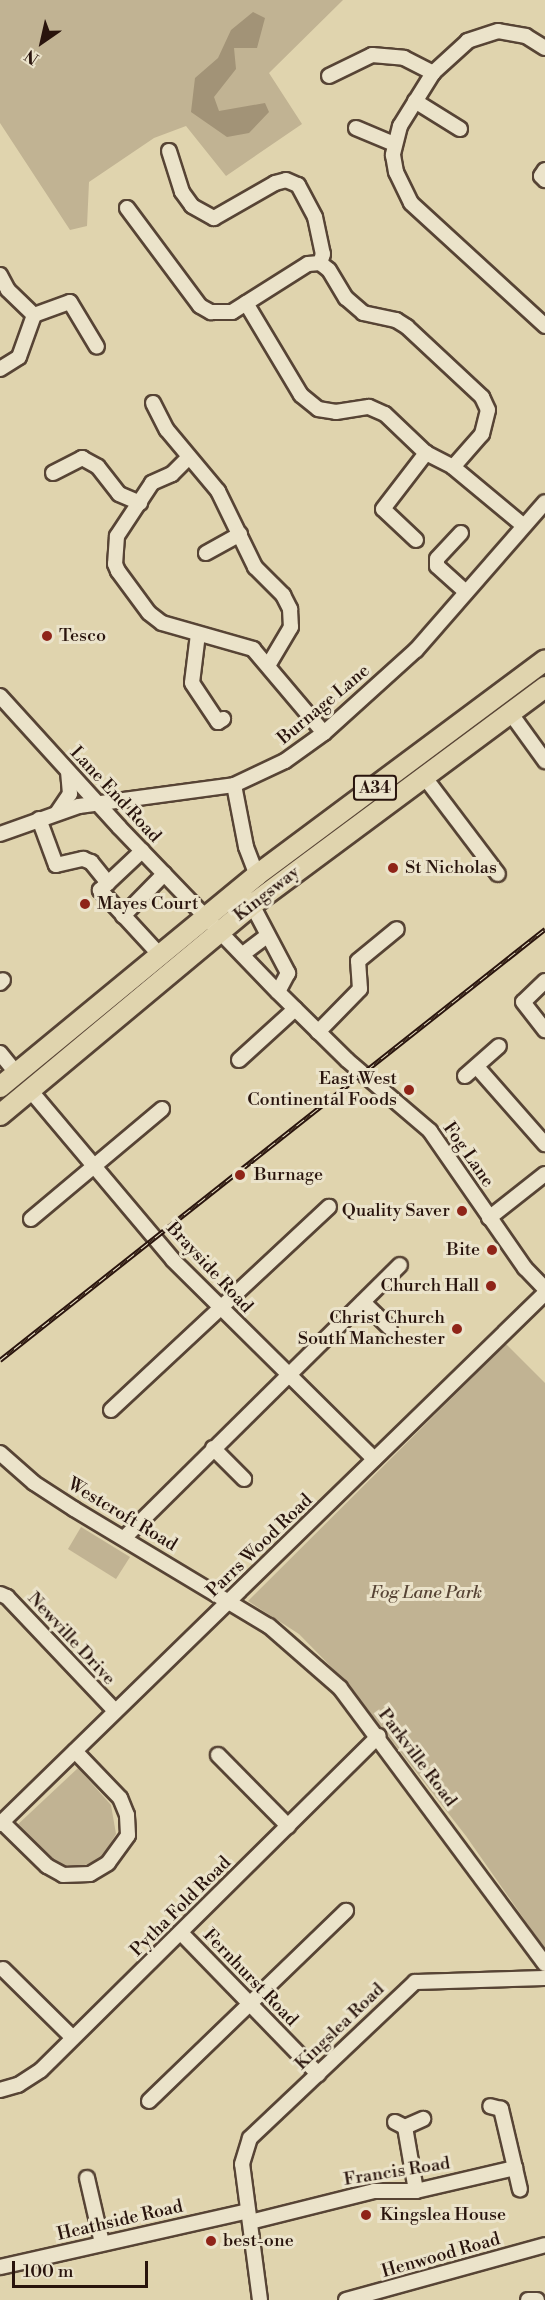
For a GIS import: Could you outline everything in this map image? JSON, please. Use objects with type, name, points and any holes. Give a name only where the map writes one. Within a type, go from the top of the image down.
[{"type":"highway","name":"Kingsway","points":[[0,1088],[119,992],[205,916],[257,875],[301,850],[545,660]]},
{"type":"highway","name":"Kingsway","points":[[0,1115],[220,931],[250,901],[545,687]]},
{"type":"highway","points":[[205,916],[218,919],[250,901],[301,850],[341,836]]},
{"type":"highway","points":[[119,992],[145,980],[202,932],[220,931]]},
{"type":"street","points":[[545,48],[526,36],[498,32],[468,41],[433,73],[415,101],[394,144],[396,172],[411,203],[545,326]]},
{"type":"street","points":[[329,76],[372,54],[404,58],[433,73]]},
{"type":"street","points":[[415,101],[460,129]]},
{"type":"street","points":[[356,128],[394,144]]},
{"type":"street","points":[[169,151],[182,192],[192,206],[213,218],[274,183],[286,180],[298,185],[315,218],[323,254],[320,263]]},
{"type":"street","points":[[545,170],[541,176],[545,180]]},
{"type":"street","points":[[127,208],[200,306],[222,314],[246,303],[308,264],[320,263]]},
{"type":"street","points":[[320,263],[355,308],[396,320],[407,327],[482,397],[488,410],[482,435],[453,467]]},
{"type":"street","points":[[0,275],[8,290],[34,315]]},
{"type":"street","points":[[34,315],[70,302],[97,347]]},
{"type":"street","points":[[246,303],[302,395],[318,409],[336,412],[369,407],[385,414],[426,453],[453,467],[524,526]]},
{"type":"street","points":[[0,369],[19,357],[34,315]]},
{"type":"street","points":[[153,403],[167,430],[188,458],[218,491],[255,567],[284,595],[290,609],[291,627],[269,664]]},
{"type":"street","points":[[416,540],[383,509],[426,453]]},
{"type":"street","points":[[53,473],[82,458],[98,467],[119,494],[140,503]]},
{"type":"street","points":[[188,458],[172,474],[152,483],[117,537],[115,564],[118,571],[149,613],[162,623],[253,649],[269,664],[324,733]]},
{"type":"street","name":"Burnage Lane","points":[[0,834],[57,813],[97,802],[234,784],[285,761],[324,733],[416,650],[545,502]]},
{"type":"street","points":[[461,533],[437,560],[437,566],[466,592]]},
{"type":"street","points":[[206,553],[240,534]]},
{"type":"street","points":[[198,634],[192,683],[218,722],[222,719]]},
{"type":"street","name":"Lane End Road","points":[[0,696],[205,916]]},
{"type":"street","points":[[509,711],[545,761]]},
{"type":"street","points":[[57,813],[70,794],[68,771]]},
{"type":"street","points":[[423,774],[498,874]]},
{"type":"street","points":[[234,784],[246,847],[257,875]]},
{"type":"street","points":[[39,819],[56,865],[83,859],[108,883]]},
{"type":"street","points":[[142,851],[100,890],[160,956]]},
{"type":"street","points":[[123,916],[165,874]]},
{"type":"street","points":[[250,901],[288,974],[278,992]]},
{"type":"street","name":"Fog Lane","points":[[205,916],[318,1032],[430,1131],[489,1218],[545,1291]]},
{"type":"street","points":[[318,1032],[360,989],[360,959],[397,928]]},
{"type":"street","points":[[243,954],[267,936]]},
{"type":"street","points":[[545,981],[523,1002],[545,1030]]},
{"type":"street","points":[[239,1060],[295,1009]]},
{"type":"street","points":[[465,1076],[499,1046]]},
{"type":"street","points":[[0,1053],[16,1073]]},
{"type":"street","points":[[477,1066],[545,1144]]},
{"type":"street","name":"Brayside Road","points":[[30,1090],[173,1260],[374,1459]]},
{"type":"street","points":[[32,1219],[162,1109]]},
{"type":"street","points":[[489,1218],[545,1174]]},
{"type":"street","points":[[111,1410],[220,1306],[329,1207]]},
{"type":"street","points":[[124,1538],[400,1265]]},
{"type":"street","name":"Parrs Wood Road","points":[[1,1823],[231,1601],[545,1291]]},
{"type":"street","points":[[363,1302],[390,1328]]},
{"type":"street","points":[[213,1448],[244,1479]]},
{"type":"street","name":"Westcroft Road","points":[[0,1453],[34,1483],[231,1601]]},
{"type":"street","name":"Newville Drive","points":[[0,1594],[7,1597],[115,1711]]},
{"type":"street","name":"Parkville Road","points":[[231,1601],[296,1647],[340,1688],[379,1736],[545,1964]]},
{"type":"street","name":"Pytha Fold Road","points":[[0,2090],[29,2079],[181,1933],[379,1736]]},
{"type":"street","points":[[1,1823],[47,1866],[63,1875],[90,1874],[108,1863],[128,1834],[128,1815],[120,1798],[75,1751]]},
{"type":"street","points":[[218,1755],[288,1826]]},
{"type":"street","points":[[149,2101],[346,1911]]},
{"type":"street","name":"Fernhurst Road","points":[[181,1933],[318,2074]]},
{"type":"street","points":[[3,1969],[73,2037]]},
{"type":"street","name":"Kingslea Road","points":[[260,2300],[242,2164],[250,2138],[415,1982],[545,1978]]},
{"type":"street","points":[[501,2105],[520,2189]]},
{"type":"street","points":[[416,2192],[400,2125],[423,2119]]},
{"type":"street","name":"Francis Road","points":[[249,2216],[374,2191],[416,2192],[515,2168]]},
{"type":"street","points":[[87,2178],[102,2243]]},
{"type":"street","name":"Heathside Road","points":[[0,2267],[102,2243],[249,2216]]},
{"type":"street","name":"Henwood Road","points":[[346,2300],[545,2245]]},
{"type":"street","points":[[528,2300],[537,2300]]},
{"type":"green space","points":[[0,0],[343,0],[269,73],[302,124],[226,176],[186,126],[154,138],[89,182],[87,226],[70,230],[0,123]]},
{"type":"green space","points":[[402,775],[406,780],[340,829],[317,840]]},
{"type":"green space","points":[[143,983],[41,1071],[38,1067],[111,1005]]},
{"type":"green space","name":"Fog Lane Park","points":[[506,1344],[545,1383],[545,1949],[466,1836],[346,1682],[299,1634],[248,1601]]},
{"type":"green space","points":[[81,1527],[130,1557],[116,1579],[68,1549]]},
{"type":"green space","points":[[78,1768],[111,1805],[116,1834],[101,1859],[74,1869],[48,1862],[14,1828]]},
{"type":"shaded area","points":[[253,12],[265,18],[257,48],[234,48],[236,69],[214,97],[219,111],[265,103],[269,112],[249,133],[227,137],[191,112],[195,78],[218,58],[231,30]]},
{"type":"railway","points":[[0,1360],[545,929]]},
{"type":"place","name":"Tesco","points":[[47,636]]},
{"type":"place","name":"St Nicholas","points":[[393,868]]},
{"type":"place","name":"Mayes Court","points":[[85,904]]},
{"type":"place","name":"East West Continental Foods","points":[[409,1090]]},
{"type":"place","name":"Burnage","points":[[240,1175]]},
{"type":"place","name":"Quality Saver","points":[[462,1211]]},
{"type":"place","name":"Bite","points":[[492,1250]]},
{"type":"place","name":"Church Hall","points":[[491,1286]]},
{"type":"place","name":"Christ Church South Manchester","points":[[457,1329]]},
{"type":"place","name":"Kingslea House","points":[[366,2215]]},
{"type":"place","name":"best-one","points":[[211,2241]]}]
